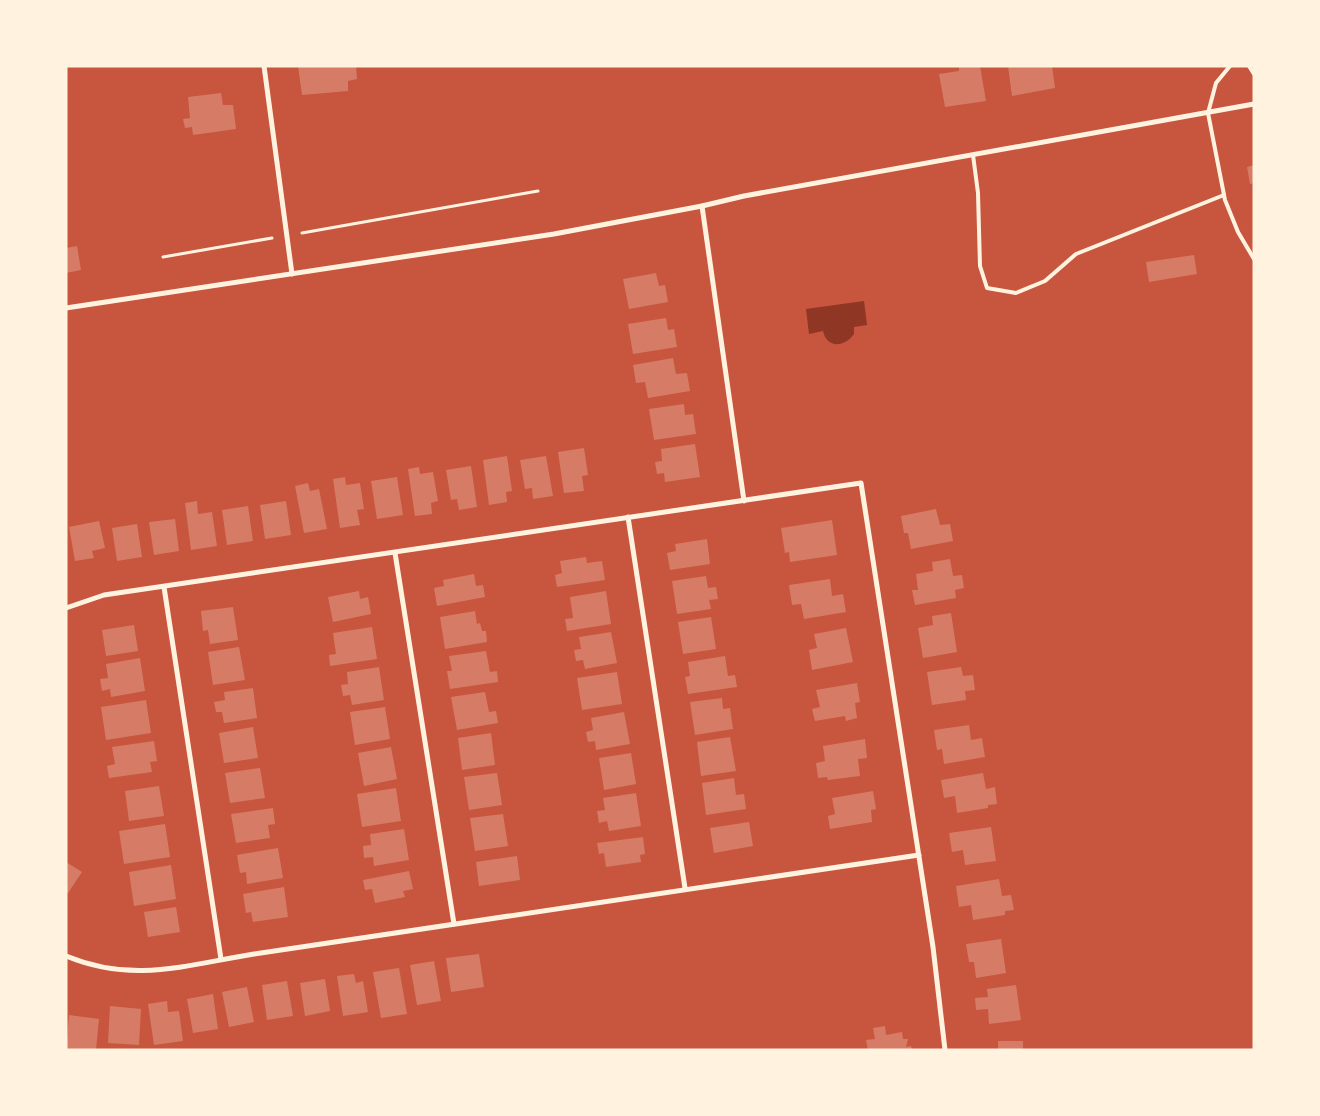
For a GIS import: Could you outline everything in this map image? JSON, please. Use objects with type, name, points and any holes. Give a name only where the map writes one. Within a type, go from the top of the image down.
[{"type":"street","points":[[264,66],[292,274]]},
{"type":"street","points":[[66,308],[554,234],[702,206],[744,196],[1254,104]]},
{"type":"street","points":[[702,206],[744,501]]},
{"type":"street","points":[[66,608],[104,595],[861,483],[919,855],[943,1019],[945,1050]]},
{"type":"street","points":[[628,517],[686,888]]},
{"type":"street","points":[[395,553],[454,924]]},
{"type":"street","points":[[164,586],[221,959]]},
{"type":"street","points":[[66,956],[92,966],[128,971],[164,970],[221,959],[686,888],[919,855]]},
{"type":"lane","points":[[1230,66],[1216,83],[1208,113],[1224,195],[1238,232],[1254,258]]},
{"type":"lane","points":[[1250,66],[1254,74]]},
{"type":"lane","points":[[973,155],[978,194],[980,266],[987,288],[1016,292],[1045,280],[1076,254],[1224,195]]},
{"type":"path","points":[[302,233],[538,191]]},
{"type":"path","points":[[163,257],[272,238]]},
{"type":"shaded area","points":[[864,301],[867,325],[854,327],[854,334],[846,342],[841,344],[832,343],[825,337],[823,331],[809,334],[806,309]]},
{"type":"building","points":[[298,66],[356,66],[357,79],[348,81],[348,91],[302,95]]},
{"type":"building","points":[[959,66],[980,66],[986,101],[945,107],[939,74],[959,71]]},
{"type":"building","points":[[1008,66],[1052,66],[1055,88],[1012,96]]},
{"type":"building","points":[[221,93],[223,105],[233,105],[236,129],[193,135],[192,127],[185,128],[183,119],[190,118],[188,97]]},
{"type":"building","points":[[1254,165],[1254,183],[1250,184],[1247,167]]},
{"type":"building","points":[[77,246],[81,270],[66,273],[66,248]]},
{"type":"building","points":[[1194,255],[1197,274],[1149,282],[1146,262]]},
{"type":"building","points":[[656,273],[659,286],[665,285],[668,302],[629,309],[623,279]]},
{"type":"building","points":[[666,318],[668,330],[674,329],[677,347],[633,354],[628,324]]},
{"type":"building","points":[[673,358],[676,374],[687,373],[690,391],[648,398],[645,382],[636,383],[633,365]]},
{"type":"building","points":[[684,404],[685,415],[693,414],[696,434],[654,440],[649,409]]},
{"type":"building","points":[[695,444],[700,477],[665,482],[664,473],[657,474],[655,462],[662,461],[661,449]]},
{"type":"building","points":[[584,448],[588,475],[582,476],[584,491],[564,493],[558,452]]},
{"type":"building","points":[[507,456],[512,491],[506,492],[507,502],[489,505],[483,460]]},
{"type":"building","points":[[546,456],[553,496],[533,499],[532,488],[525,489],[520,460]]},
{"type":"building","points":[[471,466],[477,507],[459,510],[457,499],[451,500],[446,470]]},
{"type":"building","points":[[419,467],[420,474],[433,472],[438,501],[431,503],[432,514],[415,516],[408,469]]},
{"type":"building","points":[[345,477],[346,485],[360,483],[364,509],[357,510],[360,525],[340,528],[333,479]]},
{"type":"building","points":[[397,477],[403,515],[377,519],[371,481]]},
{"type":"building","points":[[308,483],[310,491],[319,489],[327,529],[304,533],[295,486]]},
{"type":"building","points":[[197,501],[198,514],[212,512],[217,546],[191,550],[185,503]]},
{"type":"building","points":[[286,501],[291,535],[265,539],[260,505]]},
{"type":"building","points":[[248,506],[253,541],[227,545],[222,510]]},
{"type":"building","points":[[936,509],[940,525],[950,524],[953,541],[911,549],[908,533],[904,533],[901,516]]},
{"type":"building","points":[[175,519],[179,551],[154,555],[149,522]]},
{"type":"building","points":[[832,520],[837,555],[790,562],[789,552],[785,553],[781,528]]},
{"type":"building","points":[[99,521],[105,548],[92,551],[94,558],[75,561],[69,527]]},
{"type":"building","points":[[137,524],[142,557],[117,561],[112,528]]},
{"type":"building","points":[[707,539],[710,564],[670,570],[667,553],[676,551],[675,544]]},
{"type":"building","points":[[586,557],[587,563],[602,561],[605,580],[557,587],[555,575],[562,573],[560,561]]},
{"type":"building","points":[[950,559],[953,576],[962,575],[964,588],[955,590],[956,598],[915,605],[912,590],[918,590],[916,574],[933,571],[932,562]]},
{"type":"building","points":[[474,574],[476,586],[483,585],[485,597],[437,606],[434,588],[444,586],[443,580]]},
{"type":"building","points":[[706,576],[708,588],[716,587],[718,599],[709,600],[711,609],[677,614],[672,581]]},
{"type":"building","points":[[830,579],[832,596],[843,594],[846,612],[804,619],[801,604],[792,605],[789,585]]},
{"type":"building","points":[[359,591],[360,599],[368,597],[371,614],[333,622],[328,597]]},
{"type":"building","points":[[606,591],[611,624],[567,631],[565,619],[573,618],[570,597]]},
{"type":"building","points":[[233,607],[238,640],[210,644],[208,630],[203,631],[201,611]]},
{"type":"building","points":[[475,611],[477,624],[480,623],[482,631],[486,631],[487,642],[445,649],[440,617]]},
{"type":"building","points":[[951,613],[957,652],[923,658],[918,628],[933,625],[932,616]]},
{"type":"building","points":[[711,617],[716,649],[683,654],[678,622]]},
{"type":"building","points":[[134,625],[138,651],[106,656],[102,630]]},
{"type":"building","points":[[372,627],[377,659],[330,666],[329,655],[336,654],[333,633]]},
{"type":"building","points":[[846,628],[853,662],[812,670],[809,650],[817,648],[814,634]]},
{"type":"building","points":[[611,632],[617,663],[585,669],[583,660],[576,661],[574,650],[581,649],[579,637]]},
{"type":"building","points":[[239,647],[245,680],[213,685],[208,652]]},
{"type":"building","points":[[486,651],[490,672],[497,671],[498,682],[450,689],[447,671],[452,671],[449,656]]},
{"type":"building","points":[[725,656],[728,676],[735,675],[737,687],[688,694],[685,677],[690,676],[688,662]]},
{"type":"building","points":[[140,658],[145,691],[111,697],[110,689],[102,691],[100,679],[108,678],[106,664]]},
{"type":"building","points":[[379,667],[384,700],[352,705],[350,695],[343,696],[341,685],[348,684],[347,672]]},
{"type":"building","points":[[961,667],[963,676],[973,675],[975,690],[965,691],[966,700],[932,705],[927,672]]},
{"type":"building","points":[[617,672],[622,704],[582,710],[577,678]]},
{"type":"building","points":[[857,683],[860,702],[855,703],[857,718],[846,721],[845,716],[815,721],[812,709],[820,707],[816,690]]},
{"type":"building","points":[[253,688],[257,718],[224,723],[222,712],[216,712],[214,702],[225,700],[224,692]]},
{"type":"building","points":[[485,692],[489,712],[496,711],[498,723],[457,730],[451,697]]},
{"type":"building","points":[[722,698],[723,709],[730,708],[733,729],[695,735],[690,702]]},
{"type":"building","points":[[146,700],[151,733],[106,740],[101,707]]},
{"type":"building","points":[[385,707],[390,739],[355,745],[350,712]]},
{"type":"building","points":[[624,712],[630,744],[596,750],[595,741],[588,742],[586,732],[593,730],[591,718]]},
{"type":"building","points":[[969,725],[971,740],[982,738],[985,757],[944,764],[942,749],[937,750],[934,730]]},
{"type":"building","points":[[253,727],[258,758],[224,763],[219,733]]},
{"type":"building","points":[[491,733],[495,765],[462,770],[458,738]]},
{"type":"building","points":[[730,737],[736,771],[701,776],[697,742]]},
{"type":"building","points":[[865,739],[867,758],[858,759],[860,776],[828,780],[827,777],[818,778],[816,763],[825,761],[823,746]]},
{"type":"building","points":[[154,741],[157,761],[150,762],[152,772],[109,778],[107,766],[115,764],[112,747]]},
{"type":"building","points":[[391,747],[397,779],[364,786],[358,753]]},
{"type":"building","points":[[631,753],[636,784],[604,790],[599,758]]},
{"type":"building","points":[[260,768],[265,798],[230,803],[225,773]]},
{"type":"building","points":[[497,773],[502,805],[469,810],[464,777]]},
{"type":"building","points":[[983,773],[986,789],[995,787],[997,804],[988,805],[988,808],[957,813],[955,796],[944,798],[941,780]]},
{"type":"building","points":[[734,778],[736,795],[744,794],[746,809],[706,815],[702,783]]},
{"type":"building","points":[[159,786],[164,816],[129,821],[125,791]]},
{"type":"building","points":[[396,788],[401,821],[362,827],[357,794]]},
{"type":"building","points":[[873,791],[876,809],[871,810],[872,822],[830,829],[828,816],[835,814],[832,798]]},
{"type":"building","points":[[636,793],[641,826],[609,831],[607,821],[599,823],[597,811],[605,810],[603,798]]},
{"type":"building","points":[[273,808],[275,824],[268,825],[270,838],[236,843],[231,814]]},
{"type":"building","points":[[503,814],[508,846],[475,851],[470,818]]},
{"type":"building","points":[[749,822],[753,846],[714,853],[710,828]]},
{"type":"building","points":[[165,824],[170,857],[124,864],[119,831]]},
{"type":"building","points":[[991,827],[996,861],[965,865],[963,850],[952,852],[949,833]]},
{"type":"building","points":[[404,829],[409,860],[374,866],[373,857],[364,858],[363,846],[371,845],[370,834]]},
{"type":"building","points":[[643,837],[645,854],[640,855],[641,862],[606,867],[604,853],[599,854],[597,843]]},
{"type":"building","points":[[278,848],[283,878],[247,884],[246,872],[240,873],[237,855]]},
{"type":"building","points":[[517,856],[520,880],[479,886],[476,862]]},
{"type":"building","points":[[66,862],[82,872],[66,896]]},
{"type":"building","points":[[171,865],[176,899],[134,906],[129,872]]},
{"type":"building","points":[[409,871],[413,889],[403,891],[405,897],[375,903],[372,889],[365,890],[363,880]]},
{"type":"building","points":[[999,879],[1002,896],[1011,895],[1014,910],[1005,911],[1005,915],[973,920],[971,905],[959,907],[956,886]]},
{"type":"building","points":[[284,887],[288,917],[253,922],[251,912],[246,913],[243,894]]},
{"type":"building","points":[[176,907],[180,932],[148,937],[144,912]]},
{"type":"building","points":[[1001,939],[1006,973],[976,978],[974,962],[969,962],[966,944]]},
{"type":"building","points":[[479,954],[484,987],[451,992],[446,958]]},
{"type":"building","points":[[434,961],[441,1001],[417,1005],[410,965]]},
{"type":"building","points":[[399,968],[407,1014],[381,1018],[373,972]]},
{"type":"building","points":[[354,974],[356,983],[363,981],[368,1012],[343,1016],[337,976]]},
{"type":"building","points":[[325,979],[330,1011],[305,1016],[300,983]]},
{"type":"building","points":[[287,981],[293,1016],[267,1020],[262,985]]},
{"type":"building","points":[[1016,985],[1021,1020],[989,1024],[988,1009],[976,1010],[975,998],[988,997],[987,989]]},
{"type":"building","points":[[247,987],[254,1022],[229,1027],[222,992]]},
{"type":"building","points":[[213,994],[218,1029],[193,1033],[187,999]]},
{"type":"building","points":[[167,1001],[168,1012],[179,1011],[183,1041],[154,1045],[148,1004]]},
{"type":"building","points":[[110,1006],[141,1009],[139,1045],[108,1043]]},
{"type":"building","points":[[69,1015],[99,1019],[96,1050],[66,1050]]},
{"type":"building","points":[[885,1026],[886,1035],[902,1032],[903,1039],[908,1039],[906,1047],[911,1046],[912,1050],[868,1050],[866,1040],[875,1039],[873,1028]]},
{"type":"building","points":[[998,1041],[1023,1041],[1023,1050],[998,1050]]}]
